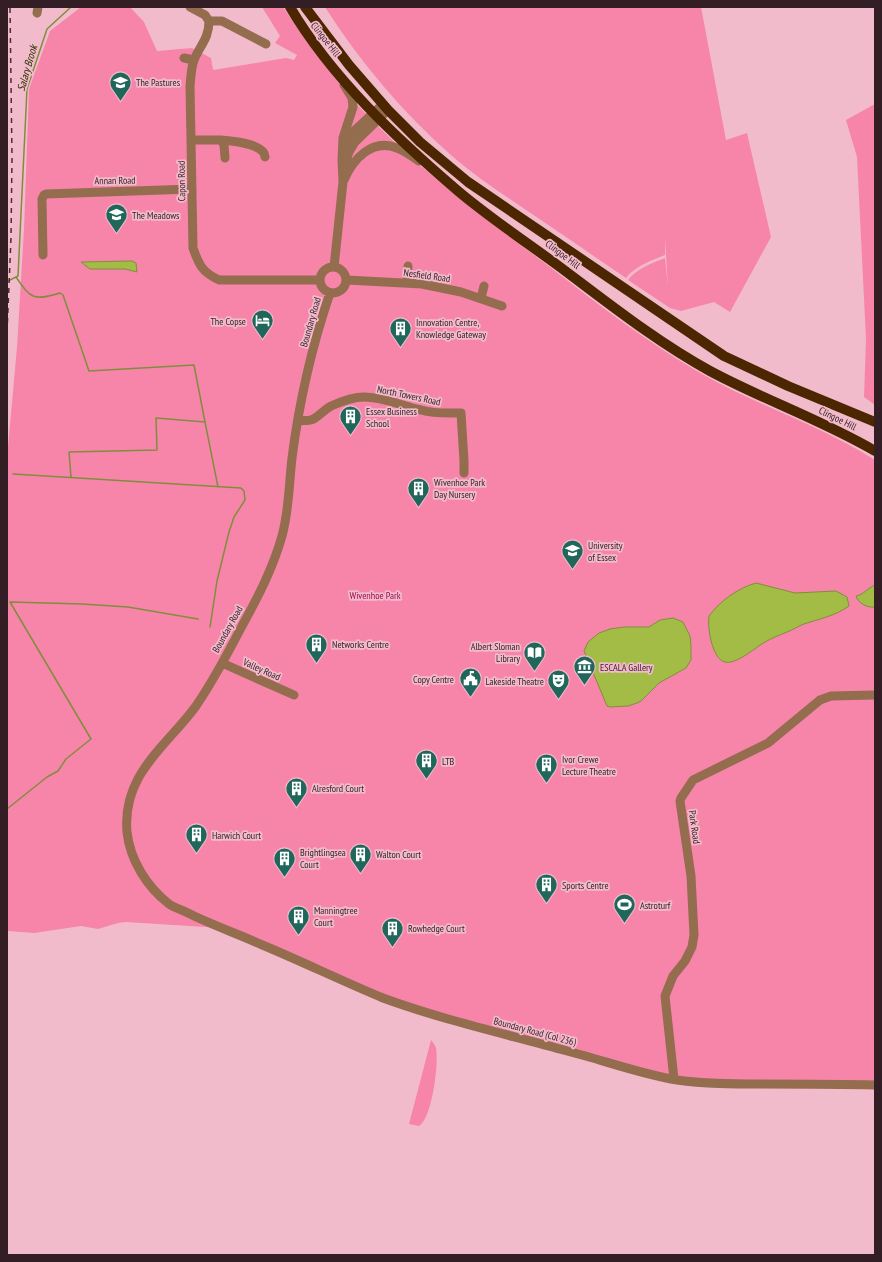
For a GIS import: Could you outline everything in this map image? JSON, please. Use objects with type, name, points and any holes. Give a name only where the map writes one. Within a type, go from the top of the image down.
[{"type":"main road","name":"Clingoe Hill","points":[[290,7],[302,28],[327,60],[376,116],[458,191],[622,313],[686,357],[736,384],[812,418],[875,451]]},
{"type":"main road","name":"Clingoe Hill","points":[[305,7],[349,65],[386,107],[420,142],[468,182],[724,356],[788,386],[875,422]]},
{"type":"street","points":[[190,7],[205,15],[209,21],[222,21],[266,44]]},
{"type":"street","name":"Capon Road","points":[[209,21],[208,35],[194,60],[191,71],[192,248],[198,262],[207,275],[219,280],[258,284],[320,280]]},
{"type":"street","points":[[184,58],[194,60]]},
{"type":"street","points":[[327,60],[354,102],[352,113],[343,138],[342,160],[344,172]]},
{"type":"street","points":[[342,160],[350,136],[386,107]]},
{"type":"street","points":[[334,267],[344,172],[349,152],[352,146],[376,116]]},
{"type":"street","points":[[191,140],[221,140],[238,138],[261,149],[265,157]]},
{"type":"street","points":[[221,140],[224,144],[225,158]]},
{"type":"street","points":[[343,182],[351,167],[365,151],[379,145],[389,145],[405,151],[458,191]]},
{"type":"street","name":"Annan Road","points":[[43,255],[42,199],[44,195],[48,193],[192,189]]},
{"type":"street","points":[[407,283],[408,266]]},
{"type":"street","points":[[334,267],[343,271],[347,280],[341,290],[330,293],[322,288],[320,280],[323,272],[328,268],[334,267]]},
{"type":"street","name":"Nesfield Road","points":[[347,280],[407,283],[451,290],[481,298],[502,306]]},
{"type":"street","points":[[481,298],[484,286]]},
{"type":"street","name":"Boundary Road","points":[[206,922],[171,905],[150,886],[134,860],[128,836],[127,821],[132,795],[142,771],[150,759],[193,709],[222,663],[268,576],[282,535],[287,509],[292,460],[311,359],[330,293]]},
{"type":"street","name":"North Towers Road","points":[[299,420],[307,421],[315,419],[331,406],[347,400],[363,397],[390,402],[436,414],[461,413],[464,474]]},
{"type":"street","name":"Valley Road","points":[[222,663],[294,695]]},
{"type":"street","name":"Park Road","points":[[674,1079],[665,996],[673,976],[685,962],[692,947],[694,935],[691,876],[680,801],[681,798],[693,780],[768,743],[820,700],[831,696],[875,694]]},
{"type":"street","name":"Boundary Road (Col 236)","points":[[206,922],[257,942],[382,997],[404,1005],[612,1064],[674,1079],[711,1084],[875,1085]]},
{"type":"green space","name":"Wivenhoe Park","points":[[81,7],[130,7],[144,22],[157,51],[192,48],[211,58],[213,70],[286,58],[294,60],[297,55],[275,43],[280,36],[262,7],[283,7],[336,80],[360,107],[414,160],[458,197],[662,350],[723,385],[833,436],[875,460],[875,1085],[674,1079],[426,1012],[221,928],[126,922],[98,929],[81,926],[34,933],[7,931],[7,458],[17,347],[24,229],[29,89],[50,31]]},
{"type":"green space","points":[[325,7],[701,7],[726,140],[747,133],[771,237],[730,312],[714,302],[681,311],[670,308],[628,280],[631,276],[650,264],[665,258],[668,287],[665,239],[665,255],[638,267],[626,278],[498,191],[470,170],[434,140],[383,86],[338,27]]},
{"type":"green space","points":[[875,104],[875,405],[864,397],[866,339],[857,157],[846,120]]},
{"type":"green space","points":[[431,1040],[436,1048],[437,1055],[434,1090],[431,1102],[424,1121],[419,1126],[409,1124]]},
{"type":"shaded area","points":[[132,261],[136,263],[137,272],[125,269],[90,269],[81,262]]},
{"type":"shaded area","points":[[756,583],[795,593],[836,591],[847,597],[849,606],[833,615],[802,625],[770,639],[735,661],[725,662],[720,660],[711,642],[709,616],[718,605],[730,596],[749,585]]},
{"type":"shaded area","points":[[875,585],[875,607],[866,606],[857,599],[856,596]]},
{"type":"shaded area","points":[[673,618],[683,622],[690,636],[691,660],[686,668],[659,683],[641,701],[637,703],[628,706],[607,706],[584,651],[588,642],[599,633],[610,629],[624,627],[649,627],[660,620]]},
{"type":"waterway","name":"Salary Brook","points":[[8,281],[18,276],[27,89],[47,29],[71,7]]},
{"type":"waterway","points":[[16,277],[26,290],[34,296],[44,297],[60,293],[63,295],[89,371],[194,365],[205,422],[156,418],[157,450],[69,452],[71,477]]},
{"type":"waterway","points":[[205,422],[218,487]]},
{"type":"waterway","points":[[13,474],[241,488],[244,491],[245,500],[234,517],[229,532],[217,581],[210,627]]},
{"type":"waterway","points":[[7,809],[47,777],[58,771],[66,759],[91,739],[10,602],[128,607],[198,619]]},
{"type":"railway","points":[[7,333],[11,238],[12,158],[10,7]]},
{"type":"place","name":"The Pastures","points":[[121,102]]},
{"type":"place","name":"The Meadows","points":[[117,234]]},
{"type":"place","name":"The Copse","points":[[262,340]]},
{"type":"place","name":"Innovation Centre, Knowledge Gateway","points":[[400,348]]},
{"type":"place","name":"Essex Business School","points":[[351,436]]},
{"type":"place","name":"Wivenhoe Park Day Nursery","points":[[419,508]]},
{"type":"place","name":"University of Essex","points":[[573,570]]},
{"type":"place","name":"Networks Centre","points":[[317,664]]},
{"type":"place","name":"Albert Sloman Library","points":[[535,672]]},
{"type":"place","name":"ESCALA Gallery","points":[[585,686]]},
{"type":"place","name":"Copy Centre","points":[[470,698]]},
{"type":"place","name":"Lakeside Theatre","points":[[559,700]]},
{"type":"place","name":"LTB","points":[[427,780]]},
{"type":"place","name":"Ivor Crewe Lecture Theatre","points":[[547,784]]},
{"type":"place","name":"Alresford Court","points":[[296,808]]},
{"type":"place","name":"Harwich Court","points":[[196,854]]},
{"type":"place","name":"Walton Court","points":[[361,874]]},
{"type":"place","name":"Brightlingsea Court","points":[[285,878]]},
{"type":"place","name":"Sports Centre","points":[[546,904]]},
{"type":"place","name":"Astroturf","points":[[625,924]]},
{"type":"place","name":"Manningtree Court","points":[[298,936]]},
{"type":"place","name":"Rowhedge Court","points":[[392,948]]}]
